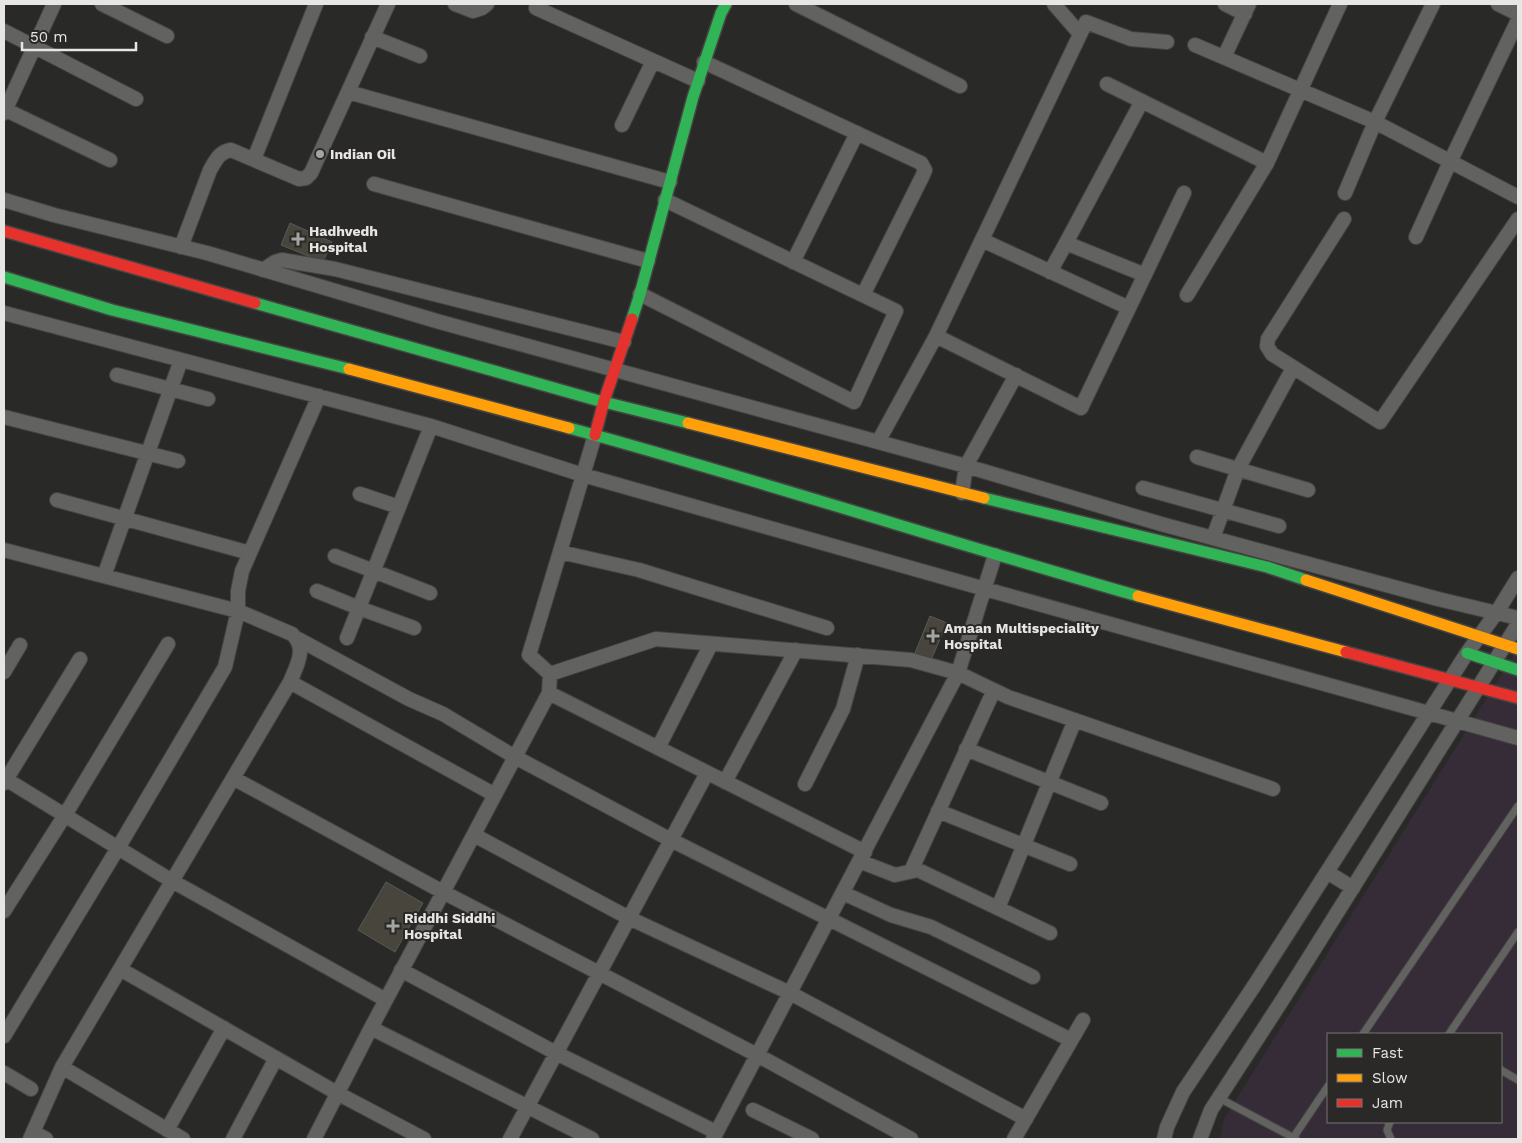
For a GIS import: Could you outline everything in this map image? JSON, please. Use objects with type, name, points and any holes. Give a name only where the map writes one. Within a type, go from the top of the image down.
[{"type":"main road","points":[[595,435],[604,400],[640,294],[698,81],[721,13],[726,4]]},
{"type":"main road","points":[[4,231],[586,397],[604,400],[962,494],[1267,567],[1518,648]]},
{"type":"main road","points":[[4,277],[112,310],[395,380],[595,435],[813,498],[996,556],[1140,596],[1472,676],[1518,698]]},
{"type":"main road","points":[[1467,653],[1518,670]]},
{"type":"street","points":[[54,4],[4,110],[110,160]]},
{"type":"street","points":[[102,4],[167,36]]},
{"type":"street","points":[[254,159],[316,4]]},
{"type":"street","points":[[181,247],[216,158],[223,151],[231,150],[299,179],[306,178],[311,173],[388,4]]},
{"type":"street","points":[[455,4],[473,11],[487,4]]},
{"type":"street","points":[[796,4],[960,86]]},
{"type":"street","points":[[1054,4],[1080,34]]},
{"type":"street","points":[[1224,57],[1247,9],[1225,4]]},
{"type":"street","points":[[1187,295],[1267,163],[1340,4]]},
{"type":"street","points":[[1345,193],[1376,122],[1433,4]]},
{"type":"street","points":[[1498,4],[1518,14]]},
{"type":"street","points":[[536,8],[698,81]]},
{"type":"street","points":[[1416,236],[1518,20]]},
{"type":"street","points":[[878,442],[936,336],[1086,22],[1132,39],[1167,42]]},
{"type":"street","points":[[4,31],[136,99]]},
{"type":"street","points":[[372,38],[420,56]]},
{"type":"street","points":[[1196,45],[1376,122],[1518,197]]},
{"type":"street","points":[[622,125],[653,61]]},
{"type":"street","points":[[704,62],[921,163],[925,170],[863,295]]},
{"type":"street","points":[[1108,84],[1267,163]]},
{"type":"street","points":[[348,92],[670,182]]},
{"type":"street","points":[[1050,272],[1142,101]]},
{"type":"street","points":[[793,262],[857,133]]},
{"type":"street","points":[[374,184],[648,261]]},
{"type":"street","points":[[936,336],[1082,408],[1184,193]]},
{"type":"street","points":[[4,200],[54,215],[181,247],[440,322],[966,466],[1213,538],[1518,618]]},
{"type":"street","points":[[640,294],[854,402],[896,311],[665,200]]},
{"type":"street","points":[[1344,219],[1268,338],[1267,346],[1272,354],[1380,422],[1518,219]]},
{"type":"street","points":[[982,240],[1129,308]]},
{"type":"street","points":[[1066,242],[1145,275]]},
{"type":"street","points":[[263,270],[282,260],[335,268],[624,342]]},
{"type":"street","points":[[4,313],[432,426],[583,475],[985,590],[1518,738]]},
{"type":"street","points":[[104,576],[181,360]]},
{"type":"street","points":[[1213,538],[1238,469],[1293,368]]},
{"type":"street","points":[[117,375],[208,399]]},
{"type":"street","points":[[962,494],[966,466],[1016,375]]},
{"type":"street","points":[[4,1036],[118,848],[224,667],[238,611],[239,582],[319,396]]},
{"type":"street","points":[[4,417],[178,461]]},
{"type":"street","points":[[347,638],[432,426]]},
{"type":"street","points":[[550,674],[529,655],[595,435]]},
{"type":"street","points":[[1197,457],[1308,490]]},
{"type":"street","points":[[1143,488],[1224,509],[1278,526]]},
{"type":"street","points":[[360,494],[399,508]]},
{"type":"street","points":[[57,500],[250,553]]},
{"type":"street","points":[[4,550],[238,611],[292,634],[409,699],[443,714],[515,758],[671,840],[1071,1040]]},
{"type":"street","points":[[560,552],[639,570],[827,628]]},
{"type":"street","points":[[335,556],[430,593]]},
{"type":"street","points":[[402,970],[714,1136],[958,673],[996,556]]},
{"type":"street","points":[[1200,1139],[1219,1098],[1457,721],[1472,676],[1467,653],[1518,578]]},
{"type":"street","points":[[317,591],[414,628]]},
{"type":"street","points":[[1164,1139],[1167,1127],[1183,1092],[1429,713],[1472,676],[1493,662],[1518,624]]},
{"type":"street","points":[[46,1139],[31,1135],[62,1067],[290,682],[301,654],[298,639]]},
{"type":"street","points":[[550,674],[656,639],[910,660],[958,673],[1008,697],[1273,789]]},
{"type":"street","points":[[4,911],[65,815],[168,644]]},
{"type":"street","points":[[658,748],[711,644]]},
{"type":"street","points":[[4,672],[20,645]]},
{"type":"street","points":[[725,782],[796,650]]},
{"type":"street","points":[[805,784],[843,709],[858,656]]},
{"type":"street","points":[[80,659],[5,780],[172,881],[386,1000]]},
{"type":"street","points":[[314,1139],[549,693],[550,674]]},
{"type":"street","points":[[290,682],[495,795]]},
{"type":"street","points":[[911,871],[994,690]]},
{"type":"street","points":[[549,693],[725,782],[895,875],[918,870],[1050,932]]},
{"type":"street","points":[[998,908],[1075,720]]},
{"type":"street","points":[[966,749],[1049,784],[1101,803]]},
{"type":"street","points":[[510,1139],[707,773]]},
{"type":"street","points":[[233,778],[443,892],[600,973],[911,1139]]},
{"type":"street","points":[[938,811],[1070,864]]},
{"type":"street","points":[[474,835],[629,918],[790,993],[1026,1119]]},
{"type":"street","points":[[1327,872],[1353,888]]},
{"type":"street","points":[[843,893],[891,915],[931,927],[1033,977]]},
{"type":"street","points":[[120,969],[337,1093],[424,1139]]},
{"type":"street","points":[[1014,1139],[1083,1020]]},
{"type":"street","points":[[167,1130],[224,1028]]},
{"type":"street","points":[[371,1028],[592,1139]]},
{"type":"street","points":[[233,1139],[276,1058]]},
{"type":"street","points":[[62,1067],[183,1139]]},
{"type":"street","points":[[4,1073],[31,1089]]},
{"type":"street","points":[[753,1110],[812,1139]]},
{"type":"lane","points":[[1365,1033],[1518,806]]},
{"type":"lane","points":[[1450,1033],[1516,941],[1518,932]]},
{"type":"lane","points":[[1502,1071],[1518,1080]]},
{"type":"lane","points":[[1219,1098],[1294,1139],[1327,1088]]},
{"type":"lane","points":[[1390,1123],[1387,1130],[1391,1139]]},
{"type":"shaded area","points":[[1518,648],[1518,1139],[1220,1139],[1224,1119]]},
{"type":"building","points":[[290,223],[332,242],[323,262],[281,245]]},
{"type":"building","points":[[930,616],[947,623],[931,660],[915,653]]},
{"type":"building","points":[[386,882],[423,903],[395,952],[358,930]]},
{"type":"traffic: fast","points":[[632,319],[693,97],[721,13],[726,4]]},
{"type":"traffic: fast","points":[[4,277],[112,310],[349,369]]},
{"type":"traffic: fast","points":[[255,303],[596,400],[688,423]]},
{"type":"traffic: fast","points":[[569,428],[1138,596]]},
{"type":"traffic: fast","points":[[984,498],[1267,567],[1306,580]]},
{"type":"traffic: fast","points":[[1467,653],[1518,670]]},
{"type":"traffic: slow","points":[[349,369],[569,428]]},
{"type":"traffic: slow","points":[[688,423],[984,498]]},
{"type":"traffic: slow","points":[[1306,580],[1518,649]]},
{"type":"traffic: slow","points":[[1138,596],[1346,652]]},
{"type":"traffic: jam","points":[[4,231],[255,303]]},
{"type":"traffic: jam","points":[[595,435],[604,401],[632,319]]},
{"type":"traffic: jam","points":[[1346,652],[1518,698]]},
{"type":"place","name":"Indian Oil","points":[[320,154]]},
{"type":"place","name":"Hadhvedh Hospital","points":[[298,239]]},
{"type":"place","name":"Amaan Multispeciality Hospital","points":[[933,636]]},
{"type":"place","name":"Riddhi Siddhi Hospital","points":[[393,926]]}]
